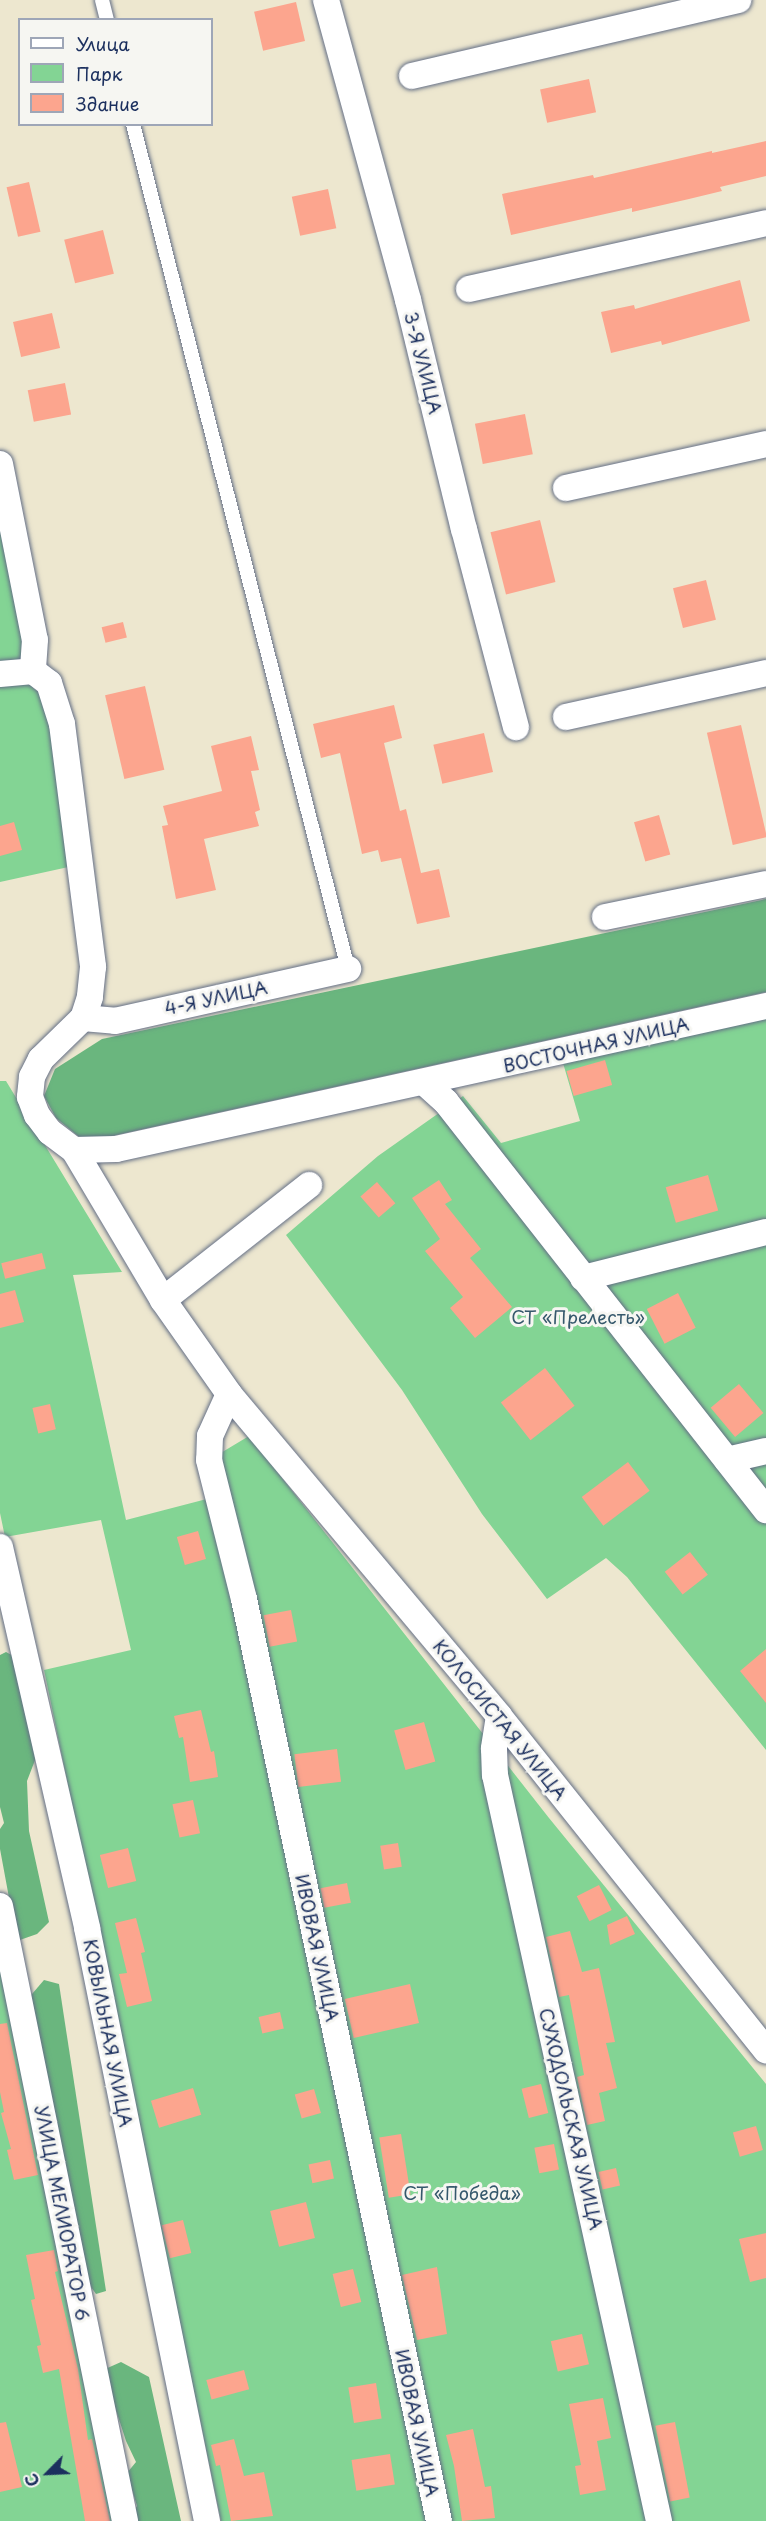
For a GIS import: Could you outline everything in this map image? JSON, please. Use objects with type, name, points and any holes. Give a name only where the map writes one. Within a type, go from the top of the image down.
[{"type":"street","name":"3-Я УЛИЦА","points":[[326,0],[408,300],[464,529],[516,727]]},
{"type":"street","points":[[412,75],[738,0]]},
{"type":"street","points":[[469,289],[766,223]]},
{"type":"street","points":[[566,488],[766,444]]},
{"type":"street","points":[[0,464],[35,640],[33,671]]},
{"type":"street","points":[[0,674],[33,671],[49,683],[63,724],[93,967],[90,997],[83,1018],[41,1059],[32,1077],[30,1097],[37,1115],[50,1132],[74,1150]]},
{"type":"street","points":[[567,717],[766,673]]},
{"type":"street","points":[[605,917],[766,884]]},
{"type":"street","name":"4-Я УЛИЦА","points":[[83,1018],[115,1020],[348,969]]},
{"type":"street","name":"ВОСТОЧНАЯ УЛИЦА","points":[[74,1150],[116,1149],[425,1083],[766,1006]]},
{"type":"street","points":[[425,1083],[446,1101],[766,1510]]},
{"type":"street","name":"КОЛОСИСТАЯ УЛИЦА","points":[[74,1150],[164,1300],[224,1387],[499,1716],[766,2051]]},
{"type":"street","points":[[164,1300],[309,1185]]},
{"type":"street","points":[[583,1278],[766,1232]]},
{"type":"street","name":"ИВОВАЯ УЛИЦА","points":[[224,1387],[210,1436],[209,1460],[246,1611],[439,2521]]},
{"type":"street","points":[[727,1460],[766,1451]]},
{"type":"street","name":"КОВЫЛЬНАЯ УЛИЦА","points":[[0,1547],[87,1928],[207,2521]]},
{"type":"street","name":"СУХОДОЛЬСКАЯ УЛИЦА","points":[[499,1716],[494,1749],[497,1786],[659,2521]]},
{"type":"street","name":"УЛИЦА МЕЛИОРАТОР 6","points":[[0,1906],[125,2521]]},
{"type":"lane","points":[[102,0],[106,18]]},
{"type":"lane","points":[[134,126],[348,969]]},
{"type":"green space","points":[[0,506],[30,641],[33,688],[51,702],[73,866],[0,882]]},
{"type":"green space","points":[[766,899],[766,992],[112,1136],[83,1140],[56,1118],[44,1096],[55,1069],[102,1039]]},
{"type":"green space","name":"СТ «Прелесть»","points":[[766,1017],[766,1750],[627,1577],[606,1558],[547,1599],[482,1514],[402,1390],[286,1235],[378,1156],[463,1096],[501,1143],[580,1121],[563,1063]]},
{"type":"green space","name":"СТ «Победа»","points":[[0,1081],[6,1081],[122,1272],[73,1275],[126,1520],[226,1494],[219,1454],[249,1436],[549,1818],[766,2084],[766,2521],[221,2521],[44,1670],[131,1650],[101,1520],[5,1537],[0,1513]]},
{"type":"green space","points":[[6,1652],[17,1658],[39,1750],[27,1781],[29,1831],[49,1922],[37,1934],[17,1941],[0,1849],[0,1829],[4,1823],[0,1807],[0,1655]]},
{"type":"green space","points":[[0,1928],[120,2521],[0,2521]]},
{"type":"green space","points":[[44,1980],[59,1984],[106,2291],[96,2294],[86,2280],[26,2001]]},
{"type":"green space","points":[[121,2362],[149,2377],[181,2521],[132,2521],[131,2515],[137,2506],[127,2473],[136,2462],[126,2441],[103,2370]]},
{"type":"building","points":[[296,2],[305,41],[263,51],[254,12]]},
{"type":"building","points":[[589,79],[596,112],[547,123],[540,89]]},
{"type":"building","points":[[766,141],[766,176],[720,187],[722,191],[689,199],[632,212],[632,208],[511,235],[502,194],[593,175],[594,178]]},
{"type":"building","points":[[29,182],[40,232],[18,237],[7,187]]},
{"type":"building","points":[[328,189],[336,228],[300,236],[292,197]]},
{"type":"building","points":[[103,230],[114,274],[75,283],[64,240]]},
{"type":"building","points":[[740,280],[750,321],[662,345],[661,341],[611,353],[601,312],[634,305],[635,309]]},
{"type":"building","points":[[52,313],[60,348],[21,357],[13,322]]},
{"type":"building","points":[[65,383],[71,414],[34,422],[28,390]]},
{"type":"building","points":[[525,414],[533,454],[483,464],[475,424]]},
{"type":"building","points":[[540,520],[555,582],[506,594],[491,532]]},
{"type":"building","points":[[706,580],[716,620],[683,628],[673,588]]},
{"type":"building","points":[[123,622],[127,638],[106,643],[102,627]]},
{"type":"building","points":[[145,686],[164,770],[124,779],[105,695]]},
{"type":"building","points":[[394,705],[402,738],[384,743],[400,811],[406,809],[421,873],[439,869],[450,917],[417,924],[401,858],[381,862],[378,850],[362,854],[340,753],[321,758],[313,724]]},
{"type":"building","points":[[741,725],[766,837],[733,845],[707,733]]},
{"type":"building","points":[[484,733],[493,772],[442,784],[433,745]]},
{"type":"building","points":[[251,736],[259,770],[251,771],[260,810],[255,812],[259,826],[204,839],[216,890],[176,899],[162,826],[168,825],[163,806],[222,791],[211,746]]},
{"type":"building","points":[[659,815],[670,854],[645,862],[634,822]]},
{"type":"building","points":[[14,822],[22,850],[0,856],[0,826]]},
{"type":"building","points":[[605,1060],[612,1085],[574,1096],[567,1071]]},
{"type":"building","points":[[708,1175],[718,1211],[676,1223],[666,1187]]},
{"type":"building","points":[[439,1180],[452,1200],[445,1204],[481,1249],[470,1258],[512,1307],[475,1338],[450,1308],[463,1297],[425,1251],[440,1239],[412,1198]]},
{"type":"building","points":[[377,1182],[395,1203],[379,1218],[360,1196]]},
{"type":"building","points":[[42,1253],[46,1269],[5,1279],[1,1263]]},
{"type":"building","points":[[15,1290],[24,1322],[0,1328],[0,1294]]},
{"type":"building","points":[[678,1293],[696,1328],[665,1344],[647,1309]]},
{"type":"building","points":[[545,1368],[575,1406],[530,1440],[501,1402]]},
{"type":"building","points":[[739,1384],[763,1413],[735,1437],[711,1408]]},
{"type":"building","points":[[50,1404],[56,1429],[38,1433],[32,1408]]},
{"type":"building","points":[[628,1462],[650,1491],[603,1526],[582,1497]]},
{"type":"building","points":[[198,1531],[206,1559],[185,1565],[177,1537]]},
{"type":"building","points":[[690,1552],[708,1575],[683,1595],[665,1572]]},
{"type":"building","points":[[291,1610],[297,1641],[270,1647],[264,1615]]},
{"type":"building","points":[[766,1649],[766,1703],[740,1671]]},
{"type":"building","points":[[201,1710],[211,1752],[214,1751],[218,1777],[190,1782],[183,1737],[179,1738],[174,1716]]},
{"type":"building","points":[[424,1722],[435,1761],[406,1770],[394,1731]]},
{"type":"building","points":[[337,1749],[341,1782],[298,1787],[294,1754]]},
{"type":"building","points":[[193,1800],[200,1833],[180,1838],[172,1804]]},
{"type":"building","points":[[398,1843],[402,1867],[384,1870],[380,1846]]},
{"type":"building","points":[[128,1848],[136,1881],[108,1888],[100,1855]]},
{"type":"building","points":[[347,1883],[351,1903],[324,1908],[320,1888]]},
{"type":"building","points":[[599,1885],[612,1910],[589,1921],[577,1896]]},
{"type":"building","points":[[627,1916],[635,1934],[610,1945],[607,1925]]},
{"type":"building","points":[[136,1918],[145,1952],[141,1953],[152,2001],[127,2007],[119,1974],[127,1973],[115,1923]]},
{"type":"building","points":[[570,1931],[582,1972],[599,1968],[615,2042],[606,2043],[617,2088],[599,2093],[605,2121],[587,2125],[577,2077],[584,2075],[569,1995],[559,1997],[546,1937]]},
{"type":"building","points":[[410,1984],[419,2023],[354,2038],[345,1999]]},
{"type":"building","points":[[280,2012],[284,2029],[262,2034],[259,2017]]},
{"type":"building","points":[[7,2023],[38,2175],[14,2180],[7,2150],[11,2149],[1,2113],[4,2112],[0,2092],[0,2024]]},
{"type":"building","points":[[541,2084],[548,2113],[529,2118],[522,2089]]},
{"type":"building","points":[[193,2088],[201,2115],[159,2128],[151,2101]]},
{"type":"building","points":[[314,2089],[321,2113],[302,2119],[295,2095]]},
{"type":"building","points":[[756,2126],[763,2150],[740,2157],[733,2133]]},
{"type":"building","points":[[401,2134],[411,2194],[389,2198],[379,2137]]},
{"type":"building","points":[[554,2144],[559,2170],[539,2173],[534,2148]]},
{"type":"building","points":[[330,2160],[334,2179],[312,2183],[308,2165]]},
{"type":"building","points":[[616,2168],[620,2186],[603,2190],[598,2172]]},
{"type":"building","points":[[306,2202],[315,2238],[279,2247],[270,2211]]},
{"type":"building","points":[[183,2220],[191,2253],[170,2258],[162,2225]]},
{"type":"building","points":[[766,2233],[766,2278],[750,2282],[739,2239]]},
{"type":"building","points":[[54,2250],[58,2271],[55,2272],[78,2369],[88,2440],[92,2439],[110,2521],[85,2521],[59,2369],[43,2373],[37,2346],[41,2345],[31,2300],[35,2299],[26,2255]]},
{"type":"building","points":[[437,2267],[447,2334],[417,2340],[402,2275]]},
{"type":"building","points":[[353,2269],[361,2302],[341,2307],[333,2274]]},
{"type":"building","points":[[582,2334],[589,2364],[558,2371],[551,2341]]},
{"type":"building","points":[[244,2370],[249,2389],[212,2399],[206,2380]]},
{"type":"building","points":[[376,2383],[382,2419],[354,2423],[348,2387]]},
{"type":"building","points":[[603,2398],[611,2438],[597,2441],[606,2490],[580,2495],[575,2466],[581,2465],[569,2404]]},
{"type":"building","points":[[6,2422],[22,2487],[0,2492],[0,2423]]},
{"type":"building","points":[[675,2422],[690,2498],[670,2501],[655,2426]]},
{"type":"building","points":[[473,2429],[485,2487],[491,2486],[495,2518],[462,2521],[454,2466],[446,2435]]},
{"type":"building","points":[[234,2439],[244,2476],[264,2472],[273,2516],[231,2521],[220,2465],[216,2466],[211,2445]]},
{"type":"building","points":[[390,2454],[395,2485],[356,2491],[351,2460]]}]
